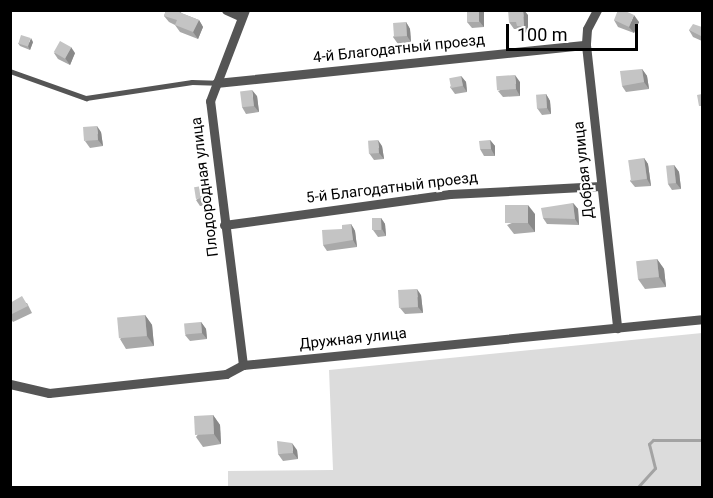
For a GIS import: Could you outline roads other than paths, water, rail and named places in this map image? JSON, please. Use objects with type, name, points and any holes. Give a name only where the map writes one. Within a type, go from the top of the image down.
[{"type":"street","points":[[226,10],[243,14]]},
{"type":"street","name":"Добрая улица","points":[[597,10],[587,29],[586,45],[617,328]]},
{"type":"street","name":"Плодородная улица","points":[[243,14],[210,101],[243,366]]},
{"type":"street","name":"4-й Благодатный проезд","points":[[216,83],[586,45]]},
{"type":"street","name":"5-й Благодатный проезд","points":[[224,225],[450,194],[601,186]]},
{"type":"street","name":"Дружная улица","points":[[10,384],[49,393],[226,374],[243,366],[702,320]]},
{"type":"lane","points":[[10,71],[86,98],[192,81],[216,83]]},
{"type":"waterway","points":[[637,488],[655,468],[649,444],[653,440],[702,440]]}]
